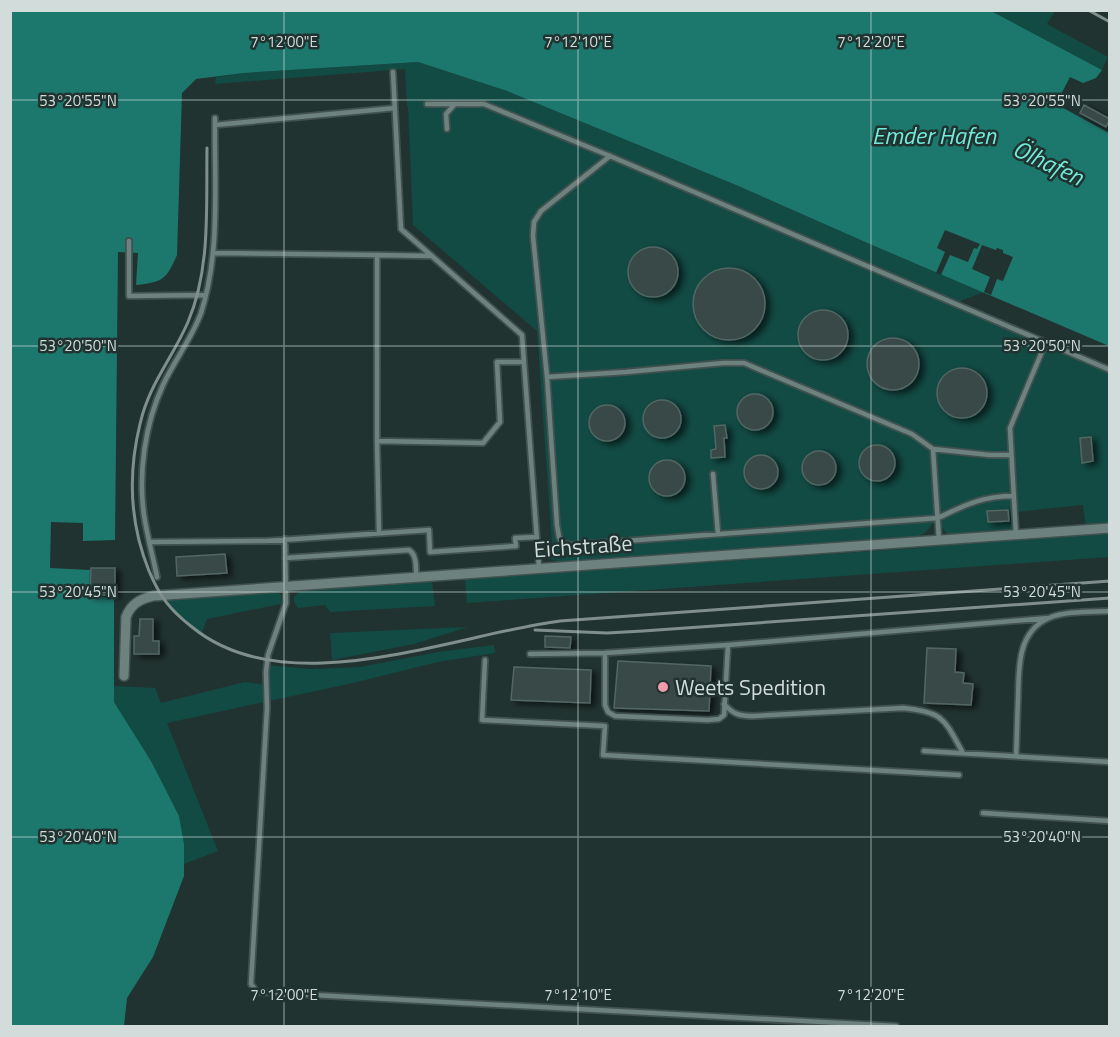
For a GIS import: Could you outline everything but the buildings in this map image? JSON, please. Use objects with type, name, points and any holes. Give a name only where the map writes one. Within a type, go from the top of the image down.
[{"type":"street","name":"Eichstraße","points":[[124,676],[126,617],[139,600],[153,596],[1110,528]]},
{"type":"lane","points":[[393,72],[401,229],[522,335],[539,568]]},
{"type":"lane","points":[[427,104],[484,104],[1110,370]]},
{"type":"lane","points":[[447,129],[446,114],[455,104]]},
{"type":"lane","points":[[215,125],[395,108]]},
{"type":"lane","points":[[158,577],[144,514],[142,486],[144,461],[153,411],[163,386],[200,314],[210,275],[213,253],[215,118]]},
{"type":"lane","points":[[610,156],[541,211],[534,222],[533,236],[547,377],[558,537],[562,543],[571,545],[938,518],[975,501],[997,496],[1014,496]]},
{"type":"lane","points":[[129,241],[129,296],[205,295]]},
{"type":"lane","points":[[213,253],[432,255]]},
{"type":"lane","points":[[377,255],[379,533]]},
{"type":"lane","points":[[1016,535],[1010,428],[1046,342]]},
{"type":"lane","points":[[377,441],[483,443],[500,422],[497,362],[524,362]]},
{"type":"lane","points":[[547,377],[744,363],[912,434],[933,448],[990,455],[1011,455]]},
{"type":"lane","points":[[933,448],[939,540]]},
{"type":"lane","points":[[713,474],[718,534]]},
{"type":"lane","points":[[150,542],[266,541],[429,530],[430,552],[516,546],[515,538],[537,537]]},
{"type":"lane","points":[[285,539],[286,603],[266,665],[267,708],[251,984],[257,992],[896,1026]]},
{"type":"lane","points":[[285,558],[409,550],[415,556],[416,577]]},
{"type":"lane","points":[[1016,756],[1019,665],[1024,642],[1041,622],[1057,615],[1110,611]]},
{"type":"lane","points":[[530,654],[605,654],[1049,618]]},
{"type":"lane","points":[[605,654],[605,705],[608,712],[615,716],[708,720],[719,719],[724,715],[728,645]]},
{"type":"lane","points":[[485,660],[482,720],[605,726],[603,755],[959,775]]},
{"type":"lane","points":[[724,704],[730,711],[740,716],[903,708],[920,710],[935,714],[945,722],[963,753]]},
{"type":"lane","points":[[924,751],[1110,762]]},
{"type":"lane","points":[[983,813],[1110,820]]},
{"type":"shaded area","points":[[991,11],[1055,11],[1047,24],[1108,57],[1102,70]]},
{"type":"shaded area","points":[[418,62],[507,91],[736,185],[984,292],[955,303],[1109,370],[1109,557],[467,603],[465,579],[918,548],[1010,535],[948,534],[938,519],[917,537],[569,562],[551,560],[544,545],[552,544],[537,331],[413,225],[405,69],[215,84],[216,77],[244,73]],"holes":[[[1083,505],[1086,529],[1016,534],[1015,512]]]},
{"type":"shaded area","points":[[432,581],[435,606],[330,612],[325,605],[298,608],[294,602],[294,597],[304,589]]},
{"type":"shaded area","points":[[278,592],[281,595],[282,604],[207,619],[201,635],[175,614],[162,596]]},
{"type":"shaded area","points":[[468,627],[414,644],[332,660],[330,633]]},
{"type":"shaded area","points":[[494,645],[495,653],[438,662],[353,683],[167,723],[218,851],[184,864],[184,844],[151,761],[114,702],[114,686],[155,688],[161,703],[245,682],[266,685],[266,665],[312,669],[360,667],[438,652]]},
{"type":"water","name":"Emder Hafen","points":[[10,11],[991,11],[1102,70],[1096,78],[1083,83],[1070,77],[1056,104],[1109,133],[1109,346],[736,185],[507,91],[418,62],[244,73],[196,79],[182,93],[177,255],[170,270],[158,281],[136,285],[138,253],[118,252],[115,540],[83,541],[83,523],[51,522],[50,568],[90,570],[89,596],[114,597],[114,702],[151,761],[179,816],[184,844],[184,876],[153,957],[127,998],[124,1026],[11,1026]]},
{"type":"pier","points":[[945,230],[980,244],[977,249],[974,248],[968,262],[950,255],[941,275],[936,273],[945,252],[937,248]]},
{"type":"pier","points":[[982,245],[1003,250],[1003,253],[1013,257],[1003,281],[997,279],[991,295],[984,292],[990,277],[972,269]]},
{"type":"railway","points":[[1088,10],[1110,22]]},
{"type":"railway","points":[[207,148],[206,237],[201,280],[188,322],[144,410],[136,442],[133,498],[143,553],[162,596],[172,609],[192,627],[231,650],[274,661],[322,663],[421,650],[517,628],[560,621],[1110,581]]},
{"type":"railway","points":[[535,630],[607,633],[643,631],[1110,598]]},
{"type":"place","name":"Weets Spedition","points":[[663,687]]},
{"type":"water label","name":"Ölhafen","points":[[1048,163]]}]
